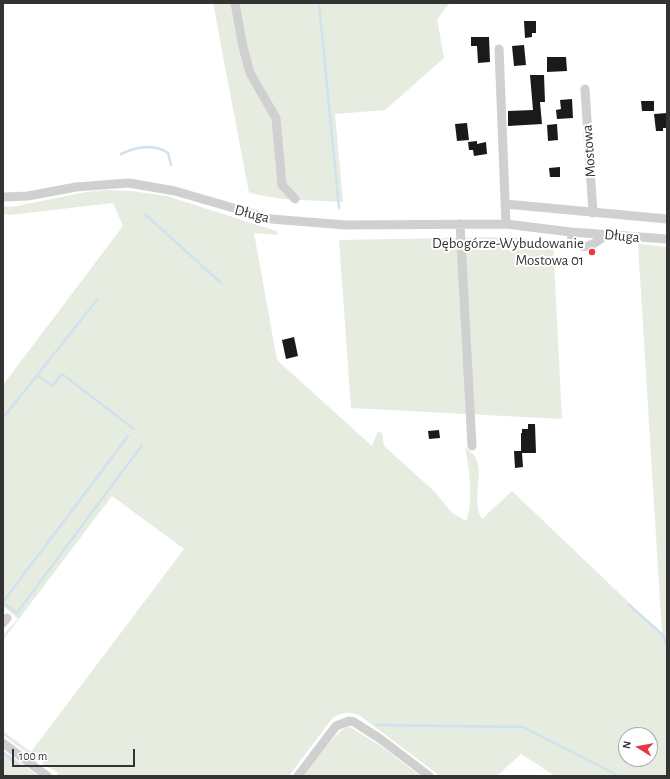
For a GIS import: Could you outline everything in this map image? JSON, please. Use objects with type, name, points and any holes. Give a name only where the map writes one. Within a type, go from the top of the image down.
[{"type":"street","points":[[235,3],[243,47],[250,73],[276,118],[282,185],[295,199]]},
{"type":"street","points":[[499,50],[506,224]]},
{"type":"street","name":"Mostowa","points":[[585,89],[593,213]]},
{"type":"street","name":"Długa","points":[[3,197],[28,196],[96,185],[129,183],[175,191],[271,220],[344,225],[506,224],[571,232],[667,240]]},
{"type":"street","points":[[505,204],[667,219]]},
{"type":"street","points":[[460,224],[472,446]]},
{"type":"street","points":[[571,232],[572,241],[582,247],[590,247],[607,234]]},
{"type":"street","points":[[298,776],[336,726],[348,721],[354,722],[379,738],[429,776]]},
{"type":"street","points":[[3,743],[47,776]]},
{"type":"shaded area","points":[[213,3],[450,3],[437,19],[444,58],[385,110],[335,114],[343,202],[282,199],[249,193]]},
{"type":"shaded area","points":[[108,190],[131,191],[167,196],[276,231],[279,235],[254,233],[277,360],[372,446],[378,431],[382,433],[384,446],[434,491],[452,513],[466,521],[470,505],[470,495],[468,464],[465,447],[476,458],[478,465],[479,473],[477,497],[479,512],[482,519],[512,491],[662,634],[638,244],[667,247],[667,776],[555,776],[521,754],[497,776],[440,776],[359,715],[351,713],[337,715],[331,720],[289,776],[58,776],[57,772],[43,764],[43,761],[34,755],[30,755],[3,735],[3,731],[31,752],[184,549],[112,496],[3,640],[3,635],[18,619],[3,606],[3,385],[123,226],[113,203],[9,215],[3,214],[3,206],[12,207],[86,192]]},
{"type":"shaded area","points":[[507,237],[553,242],[562,419],[351,408],[339,240]]},
{"type":"shaded area","points":[[348,726],[378,744],[420,776],[304,776],[337,734]]},
{"type":"shaded area","points":[[3,750],[38,776],[3,776]]},
{"type":"building","points":[[524,21],[536,21],[536,33],[532,33],[532,37],[525,38]]},
{"type":"building","points":[[471,37],[489,37],[490,62],[478,63],[477,46],[471,46]]},
{"type":"building","points":[[524,45],[526,65],[514,66],[512,46]]},
{"type":"building","points":[[547,57],[566,57],[567,71],[547,72]]},
{"type":"building","points":[[530,75],[544,75],[545,102],[540,102],[542,124],[508,126],[508,111],[533,110]]},
{"type":"building","points":[[572,99],[573,118],[557,119],[556,110],[561,109],[560,100]]},
{"type":"building","points":[[641,101],[654,101],[654,111],[642,111]]},
{"type":"building","points":[[667,113],[667,128],[663,128],[663,131],[656,131],[654,114]]},
{"type":"building","points":[[467,123],[469,140],[457,141],[455,124]]},
{"type":"building","points":[[557,124],[558,140],[548,141],[547,125]]},
{"type":"building","points":[[477,141],[477,144],[486,142],[487,154],[474,156],[473,150],[469,150],[468,142]]},
{"type":"building","points":[[560,167],[560,177],[550,177],[549,168]]},
{"type":"building","points":[[294,337],[298,356],[286,359],[282,340]]},
{"type":"building","points":[[528,424],[535,424],[536,453],[522,453],[523,467],[515,468],[514,451],[521,451],[522,429],[528,429]]},
{"type":"building","points":[[439,430],[440,438],[429,439],[428,431]]},
{"type":"waterway","points":[[319,3],[339,208]]},
{"type":"waterway","points":[[121,154],[133,149],[144,147],[156,148],[168,153],[171,165]]},
{"type":"waterway","points":[[146,215],[221,283]]},
{"type":"waterway","points":[[3,418],[97,300]]},
{"type":"waterway","points":[[37,375],[52,386],[62,374],[134,429]]},
{"type":"waterway","points":[[3,602],[128,436]]},
{"type":"waterway","points":[[3,603],[17,613],[142,445]]},
{"type":"waterway","points":[[629,605],[663,635],[667,648]]},
{"type":"waterway","points":[[377,725],[523,727],[619,776]]},
{"type":"waterway","points":[[3,753],[20,766]]},
{"type":"place","name":"Dębogórze-Wybudowanie Mostowa 01","points":[[592,252]]}]
